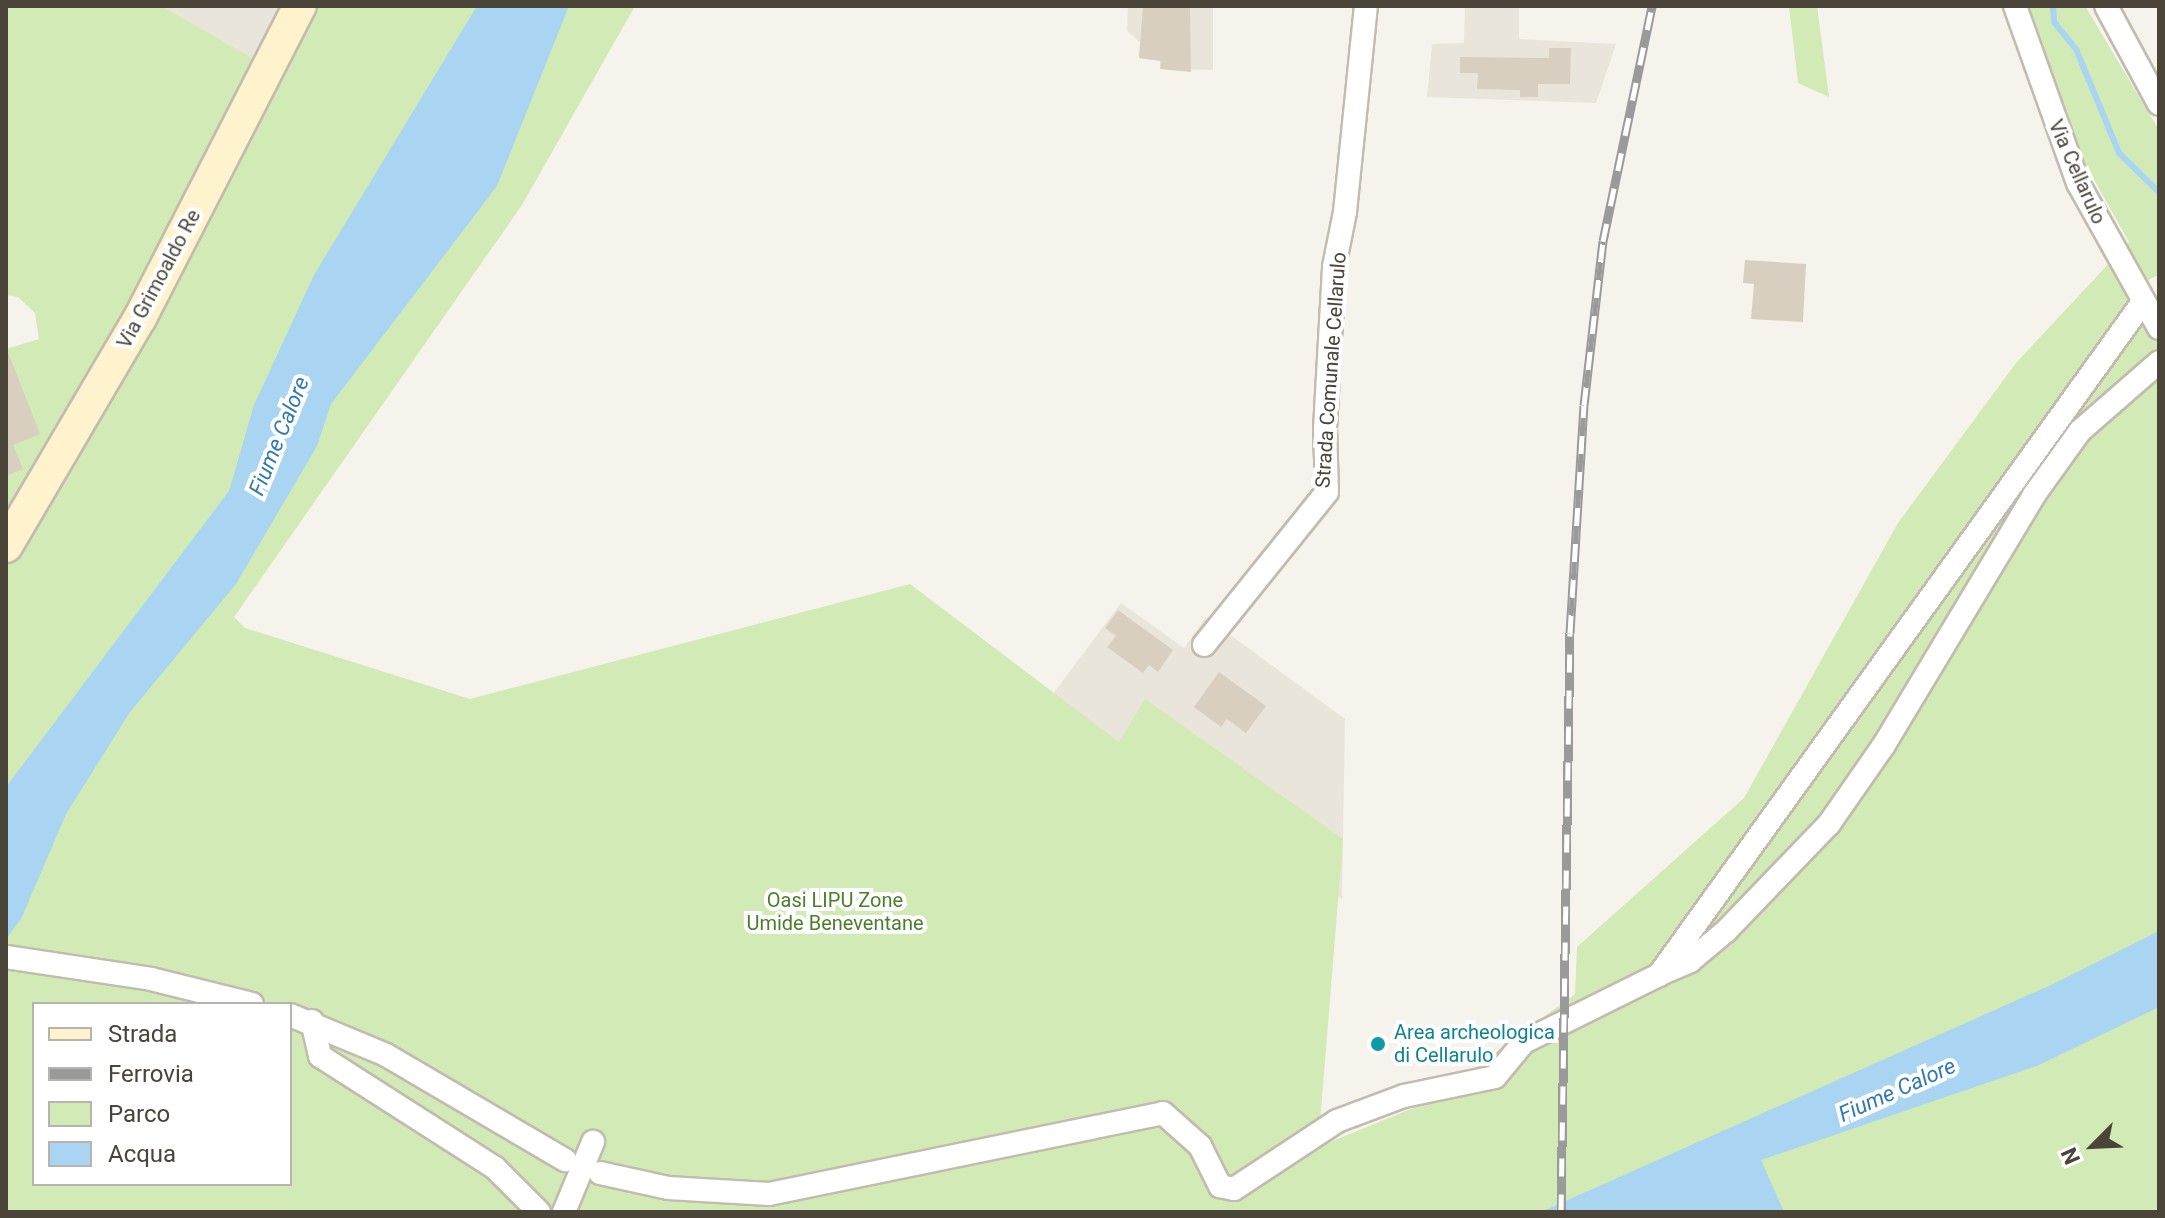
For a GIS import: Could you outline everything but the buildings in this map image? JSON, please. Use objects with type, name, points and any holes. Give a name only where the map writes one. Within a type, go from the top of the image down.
[{"type":"main road","name":"Via Grimoaldo Re","points":[[6,546],[140,318],[300,6]]},
{"type":"street","name":"Strada Comunale Cellarulo","points":[[1204,645],[1327,492],[1325,429],[1334,267],[1345,212],[1366,6]]},
{"type":"street","name":"Via Cellarulo","points":[[2015,6],[2078,183],[2159,328]]},
{"type":"street","points":[[2106,6],[2159,104]]},
{"type":"street","points":[[1659,975],[2143,302]]},
{"type":"street","points":[[600,1173],[668,1188],[769,1194],[1163,1113],[1200,1146],[1220,1186],[1234,1189],[1337,1121],[1404,1096],[1495,1077],[1524,1042],[1690,961],[1726,931],[1829,824],[1884,745],[2034,495],[2080,431],[2159,362]]},
{"type":"street","points":[[6,957],[151,979],[244,1002]]},
{"type":"street","points":[[292,1016],[312,1021],[386,1055],[565,1160]]},
{"type":"street","points":[[312,1021],[320,1056],[495,1168],[539,1212]]},
{"type":"street","points":[[564,1212],[593,1142]]},
{"type":"shaded area","points":[[162,6],[324,6],[286,78]]},
{"type":"shaded area","points":[[1128,6],[1213,6],[1213,70],[1160,69],[1160,61],[1139,58],[1140,42],[1127,31]]},
{"type":"shaded area","points":[[1465,6],[1519,7],[1519,39],[1616,44],[1596,103],[1427,97],[1432,44],[1464,43]]},
{"type":"shaded area","points":[[1121,603],[1184,648],[1206,617],[1345,719],[1342,899],[1052,695]]},
{"type":"green space","name":"Oasi LIPU Zone Umide Beneventane","points":[[6,6],[162,6],[252,58],[284,6],[635,6],[522,205],[234,617],[245,628],[470,699],[910,584],[1119,742],[1145,699],[1343,839],[1318,1147],[1428,1102],[1575,994],[1577,947],[1744,798],[1898,523],[2016,363],[2129,242],[2073,142],[2024,6],[2085,6],[2159,130],[2159,275],[2129,288],[2159,342],[2159,1212],[6,1212],[6,349],[39,339],[35,313],[18,297],[6,295]]},
{"type":"green space","points":[[1789,6],[1817,6],[1829,97],[1798,83]]},
{"type":"water","name":"Fiume Calore","points":[[477,6],[569,6],[497,186],[331,404],[317,446],[236,584],[130,712],[66,814],[21,919],[6,939],[6,787],[229,491],[254,405],[314,275]]},
{"type":"water","name":"Fiume Calore","points":[[2159,931],[2159,1007],[2039,1065],[1761,1160],[1784,1212],[1541,1212],[2051,985]]},
{"type":"waterway","points":[[2053,6],[2054,22],[2076,49],[2119,153],[2159,192]]},
{"type":"railway","points":[[1561,1212],[1570,633],[1584,405],[1603,241],[1652,6]]},
{"type":"place","name":"Area archeologica di Cellarulo","points":[[1378,1044]]}]
